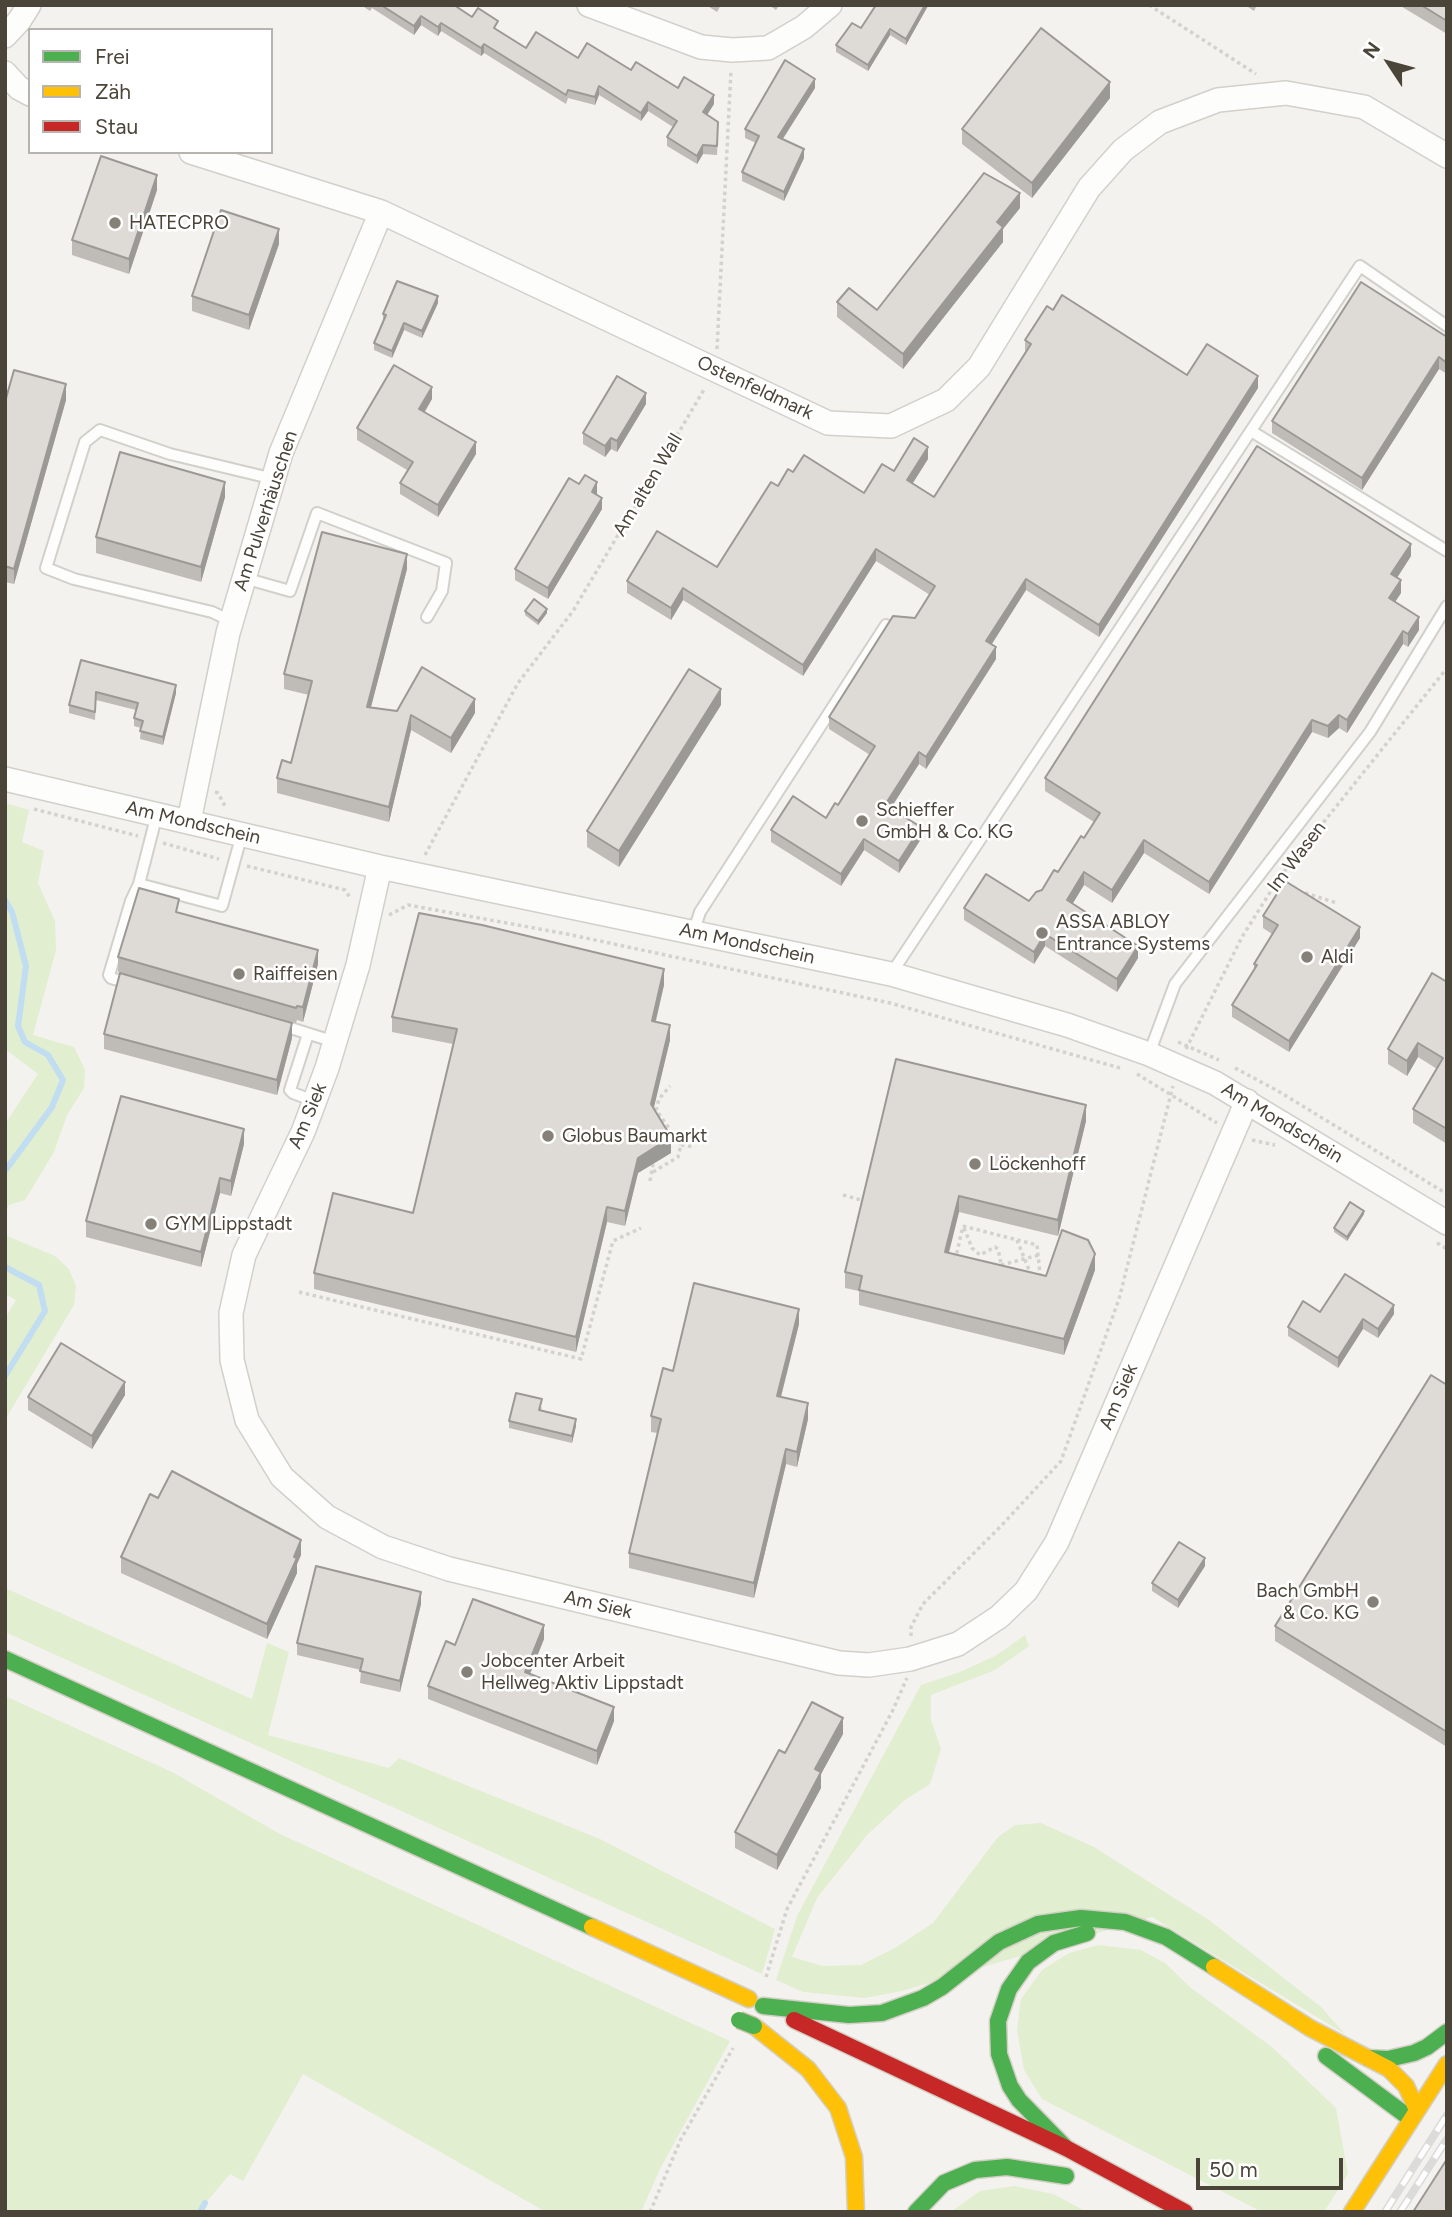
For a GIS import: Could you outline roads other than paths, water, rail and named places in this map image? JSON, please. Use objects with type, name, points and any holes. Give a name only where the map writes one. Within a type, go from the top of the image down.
[{"type":"main road","points":[[5,1659],[756,2002],[1066,2148],[1185,2212]]},
{"type":"main road","points":[[756,2002],[849,2015],[882,2012],[923,1998],[942,1987],[990,1948],[1018,1932],[1059,1920],[1103,1918],[1125,1922],[1166,1937],[1310,2028],[1389,2068],[1406,2086],[1414,2115]]},
{"type":"main road","points":[[1066,2148],[1019,2100],[1010,2086],[999,2054],[998,2021],[1009,1989],[1028,1962],[1040,1952],[1069,1937],[1100,1932],[1131,1937],[1177,1959],[1414,2115]]},
{"type":"main road","points":[[816,2055],[741,2020],[808,2068],[838,2108],[854,2157],[856,2212]]},
{"type":"main road","points":[[1368,2059],[1388,2059],[1414,2053],[1447,2032]]},
{"type":"main road","points":[[1352,2212],[1447,2064]]},
{"type":"main road","points":[[916,2212],[944,2183],[975,2170],[1007,2167],[1072,2179],[1029,2156]]},
{"type":"street","points":[[5,36],[29,5]]},
{"type":"street","points":[[589,5],[701,47],[732,50],[768,48],[804,27],[831,5]]},
{"type":"street","points":[[5,73],[19,88],[28,93]]},
{"type":"street","name":"Ostenfeldmark","points":[[197,154],[381,212],[828,423],[891,426],[946,400],[979,367],[1089,188],[1123,150],[1160,122],[1218,100],[1286,93],[1364,107],[1447,156]]},
{"type":"street","name":"Am Pulverhäuschen","points":[[189,821],[231,621],[281,453],[381,212]]},
{"type":"street","name":"Am Mondschein","points":[[5,779],[420,876],[891,974],[1067,1025],[1178,1066],[1247,1101],[1437,1230]]},
{"type":"street","name":"Am Siek","points":[[380,867],[358,965],[335,1042],[303,1132],[244,1255],[231,1313],[232,1360],[247,1420],[282,1478],[327,1517],[383,1547],[449,1569],[839,1663],[869,1665],[910,1659],[958,1644],[999,1617],[1026,1591],[1057,1542],[1247,1101]]},
{"type":"lane","points":[[891,974],[1360,266],[1447,326]]},
{"type":"lane","points":[[231,621],[212,612],[74,579],[46,568],[85,442],[100,430],[170,453],[274,479]]},
{"type":"lane","points":[[1251,431],[1447,551]]},
{"type":"lane","points":[[244,579],[290,591],[317,513],[446,564],[442,591],[427,617]]},
{"type":"lane","points":[[1149,1054],[1175,984],[1302,816],[1370,732],[1447,606]]},
{"type":"lane","points":[[692,933],[700,912],[886,625]]},
{"type":"lane","points":[[149,989],[108,975],[139,884],[157,814]]},
{"type":"lane","points":[[139,884],[222,906],[242,834]]},
{"type":"lane","points":[[272,1022],[335,1042]]},
{"type":"lane","points":[[307,1034],[290,1090],[314,1101]]},
{"type":"waterway","points":[[5,900],[12,912],[26,966],[18,1026],[25,1042],[48,1055],[63,1080],[52,1107],[5,1171]]},
{"type":"waterway","points":[[5,1267],[39,1285],[45,1311],[5,1376]]},
{"type":"waterway","points":[[200,2212],[205,2203]]},
{"type":"railway","points":[[1385,2212],[1447,2115]]},
{"type":"railway","points":[[1400,2212],[1447,2139]]},
{"type":"place","name":"HATECPRO","points":[[115,223]]},
{"type":"place","name":"Schieffer GmbH & Co. KG","points":[[862,821]]},
{"type":"place","name":"ASSA ABLOY Entrance Systems","points":[[1042,933]]},
{"type":"place","name":"Aldi","points":[[1307,957]]},
{"type":"place","name":"Raiffeisen","points":[[239,974]]},
{"type":"place","name":"Globus Baumarkt","points":[[548,1136]]},
{"type":"place","name":"Löckenhoff","points":[[975,1164]]},
{"type":"place","name":"GYM Lippstadt","points":[[151,1224]]},
{"type":"place","name":"Bach GmbH & Co. KG","points":[[1373,1602]]},
{"type":"place","name":"Jobcenter Arbeit Hellweg Aktiv Lippstadt","points":[[467,1672]]}]
